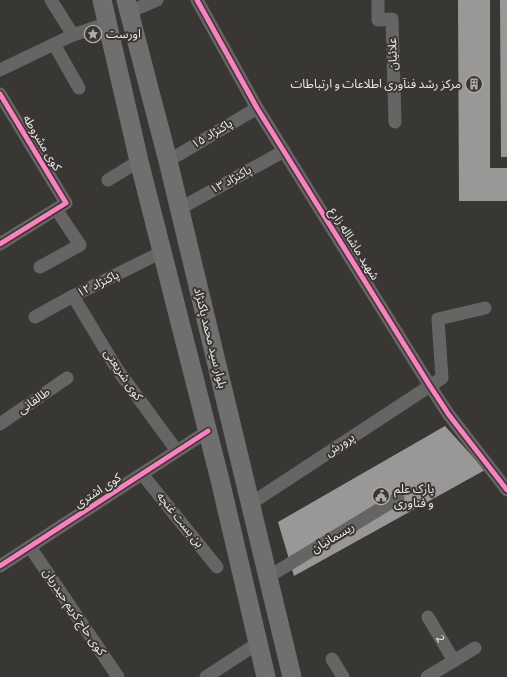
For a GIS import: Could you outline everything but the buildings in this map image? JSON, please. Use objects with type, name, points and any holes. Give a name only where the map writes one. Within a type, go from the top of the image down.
[{"type":"main road","name":"بلوار سید محمد پاکنژاد","points":[[102,0],[139,161],[208,431],[266,677]]},
{"type":"main road","name":"بلوار سید محمد پاکنژاد","points":[[127,6],[168,161],[292,677]]},
{"type":"main road","points":[[149,198],[174,189]]},
{"type":"street","points":[[51,0],[73,35]]},
{"type":"street","points":[[127,6],[157,0]]},
{"type":"street","name":"شهید ماشااله زارع","points":[[197,0],[257,108],[430,386],[449,415],[507,490]]},
{"type":"street","name":"علائیان","points":[[378,0],[378,20],[392,19],[395,122]]},
{"type":"street","points":[[0,70],[73,35],[108,23]]},
{"type":"street","points":[[54,44],[79,88]]},
{"type":"street","name":"کوی مشروطه","points":[[0,96],[61,206],[80,245],[40,267]]},
{"type":"street","name":"پاکنژاد ۱۵","points":[[168,161],[257,108]]},
{"type":"street","name":"پاکنژاد ۱۳","points":[[179,209],[284,151]]},
{"type":"street","points":[[108,180],[139,161]]},
{"type":"street","points":[[0,244],[61,206]]},
{"type":"street","name":"پاکنژاد ۱۲","points":[[35,317],[73,296],[162,252]]},
{"type":"street","name":"کوی شریعتی","points":[[73,296],[117,369],[177,451]]},
{"type":"street","name":"پرورش","points":[[250,504],[442,378],[438,319],[485,308]]},
{"type":"street","name":"طالقانی","points":[[0,424],[67,378]]},
{"type":"street","name":"کوی اشتری","points":[[0,566],[208,431]]},
{"type":"street","name":"بن بست غنچه","points":[[142,474],[217,566]]},
{"type":"street","name":"ریسمانیان","points":[[268,577],[398,498]]},
{"type":"street","name":"کوی حاج کریم حیدریان","points":[[30,547],[118,677]]},
{"type":"street","name":"2","points":[[428,617],[454,661]]},
{"type":"street","points":[[206,677],[258,643]]},
{"type":"street","points":[[426,677],[475,648]]},
{"type":"street","points":[[332,659],[343,677]]},
{"type":"cycle path","points":[[197,0],[257,108],[430,386],[449,415],[507,490]]},
{"type":"cycle path","points":[[0,94],[66,203],[0,244]]},
{"type":"cycle path","points":[[0,566],[208,431]]},
{"type":"place","name":"اورست","points":[[93,34]]},
{"type":"place","name":"مرکز رشد فنآوری اطلاعات و ارتباطات","points":[[474,84]]},
{"type":"place","name":"پارک علم و فناوری","points":[[381,496]]}]
